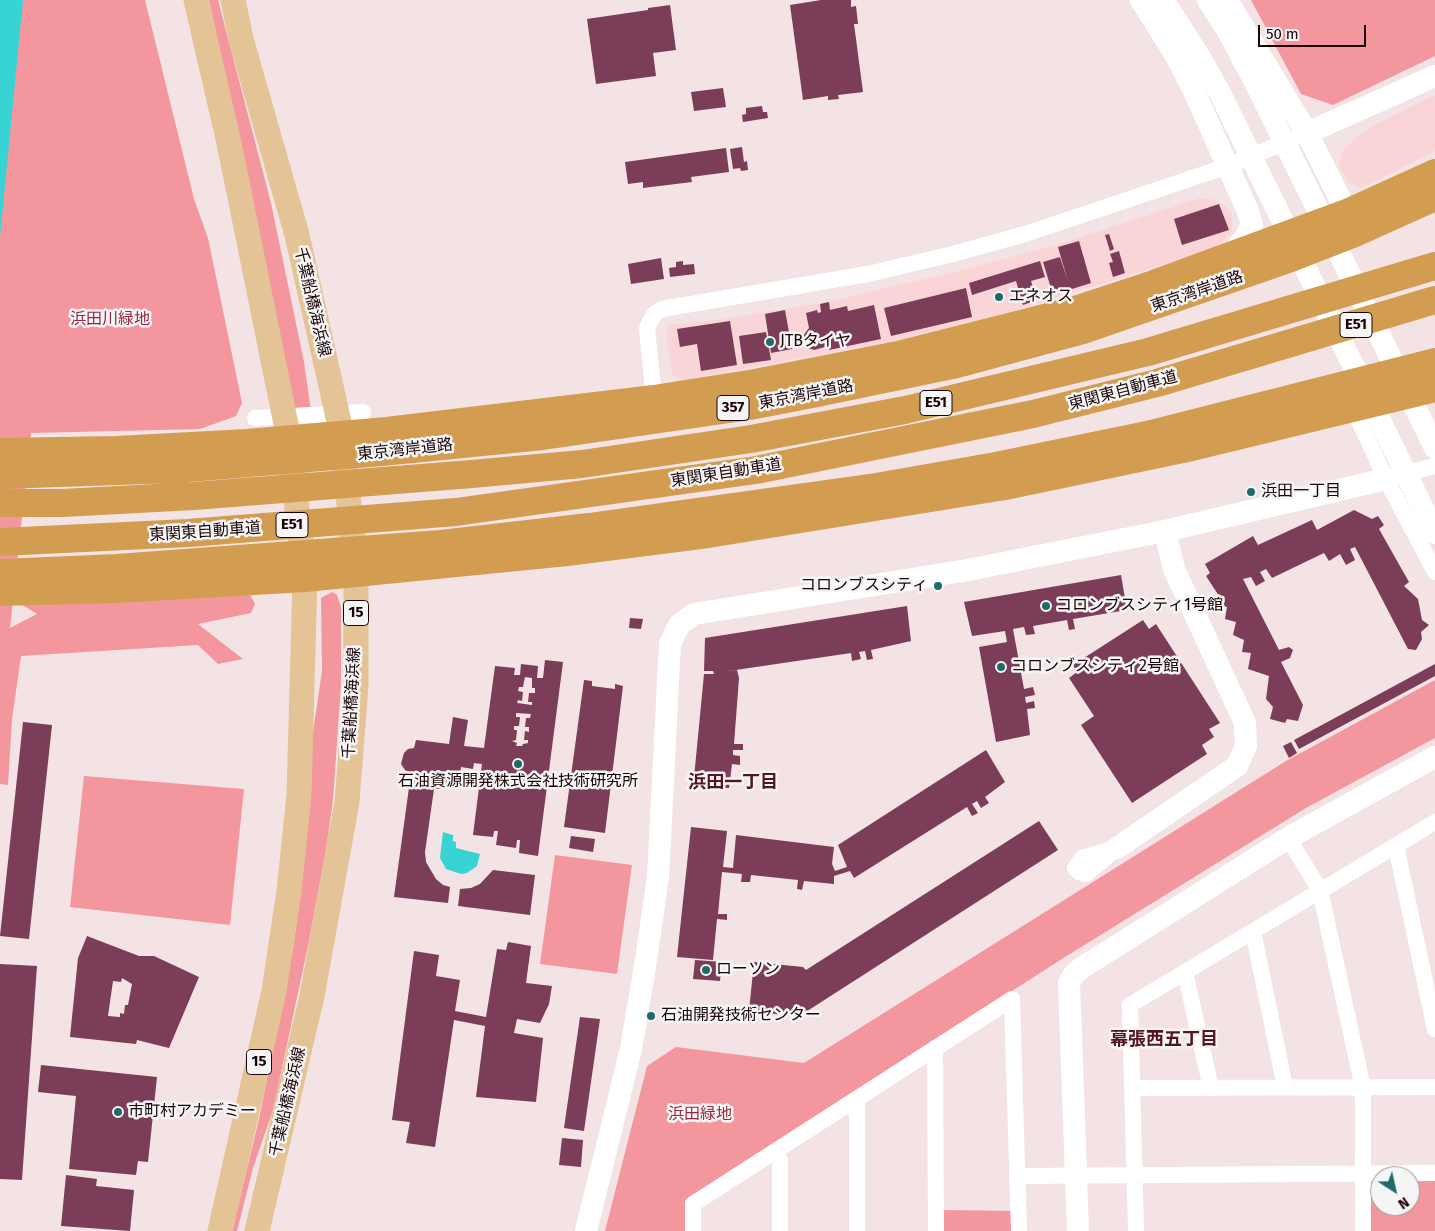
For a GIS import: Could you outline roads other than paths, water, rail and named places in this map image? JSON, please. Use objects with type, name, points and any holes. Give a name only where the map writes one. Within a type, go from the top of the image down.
[{"type":"highway","name":"357","points":[[12,452],[117,450],[342,435],[654,400],[888,357],[979,336],[1072,311],[1228,258],[1347,213],[1435,173]]},
{"type":"highway","name":"東京湾岸道路","points":[[0,474],[177,469],[382,452],[543,436],[750,406],[817,394],[957,364],[1083,330],[1248,274],[1355,233],[1435,197]]},
{"type":"highway","name":"東関東自動車道","points":[[0,503],[62,503],[204,495],[601,462],[751,439],[914,408],[1139,354],[1435,266]]},
{"type":"highway","name":"東関東自動車道","points":[[0,542],[188,533],[456,512],[756,470],[1033,414],[1157,383],[1431,302]]},
{"type":"highway","points":[[0,573],[117,568],[441,544],[589,527],[876,487],[996,466],[1147,435],[1435,362]]},
{"type":"highway","points":[[0,592],[116,589],[356,574],[699,536],[996,488],[1192,446],[1353,408],[1433,393]]},
{"type":"main road","name":"15","points":[[196,0],[228,143],[289,439],[305,578],[299,795],[289,891],[274,991],[220,1231]]},
{"type":"main road","name":"千葉船橋海浜線","points":[[233,0],[241,39],[297,235],[342,435],[356,574],[356,686],[347,802],[312,996],[257,1231]]},
{"type":"street","points":[[1141,0],[1180,64],[1248,209],[1252,225],[1245,238],[1228,258]]},
{"type":"street","points":[[1163,0],[1202,59],[1220,93],[1435,533]]},
{"type":"street","points":[[1208,0],[1255,82],[1435,448]]},
{"type":"street","points":[[1227,0],[1307,133],[1347,213]]},
{"type":"street","points":[[654,400],[646,328],[654,314],[662,309],[868,274],[953,254],[1025,234],[1228,166],[1435,76]]},
{"type":"street","points":[[1353,408],[1386,479],[1435,572]]},
{"type":"street","points":[[255,418],[362,412]]},
{"type":"street","points":[[586,1231],[631,1048],[645,969],[658,877],[670,644],[679,625],[694,614],[968,570],[1165,531],[1435,466]]},
{"type":"street","points":[[1117,848],[1237,766],[1246,746],[1245,723],[1174,569],[1165,531]]},
{"type":"street","points":[[1078,1231],[1069,982],[1080,969],[1288,838],[1435,757]]},
{"type":"street","points":[[1136,1231],[1130,1005],[1435,822]]},
{"type":"street","points":[[1288,838],[1320,890],[1363,1088],[1363,1231]]},
{"type":"street","points":[[1396,846],[1435,1030]]},
{"type":"street","points":[[1253,931],[1285,1087]]},
{"type":"street","points":[[1185,972],[1211,1088]]},
{"type":"street","points":[[694,1231],[693,1204],[1012,999],[1019,1231]]},
{"type":"street","points":[[935,1048],[936,1231]]},
{"type":"street","points":[[1132,1088],[1435,1087]]},
{"type":"street","points":[[857,1099],[858,1231]]},
{"type":"street","points":[[775,1152],[780,1160],[780,1231]]},
{"type":"street","points":[[1018,1176],[1076,1174],[1435,1173]]},
{"type":"water","points":[[0,0],[23,0],[0,237]]},
{"type":"water","points":[[443,832],[453,835],[456,848],[480,854],[477,866],[467,873],[461,874],[446,869],[440,858]]},
{"type":"place","name":"エネオス","points":[[999,297]]},
{"type":"place","name":"JTBタイヤ","points":[[770,342]]},
{"type":"place","name":"浜田一丁目","points":[[1251,492]]},
{"type":"place","name":"コロンブスシティ","points":[[938,586]]},
{"type":"place","name":"コロンブスシティ1号館","points":[[1046,606]]},
{"type":"place","name":"コロンブスシティ2号館","points":[[1001,667]]},
{"type":"place","name":"石油資源開発株式会社技術研究所","points":[[518,764]]},
{"type":"place","name":"ローソン","points":[[706,970]]},
{"type":"place","name":"石油開発技術センター","points":[[651,1016]]},
{"type":"place","name":"市町村アカデミー","points":[[118,1112]]},
{"type":"district","name":"浜田一丁目","points":[[733,783]]},
{"type":"district","name":"幕張西五丁目","points":[[1164,1040]]},
{"type":"park label","name":"浜田川緑地","points":[[110,320]]},
{"type":"park label","name":"浜田緑地","points":[[700,1115]]}]
